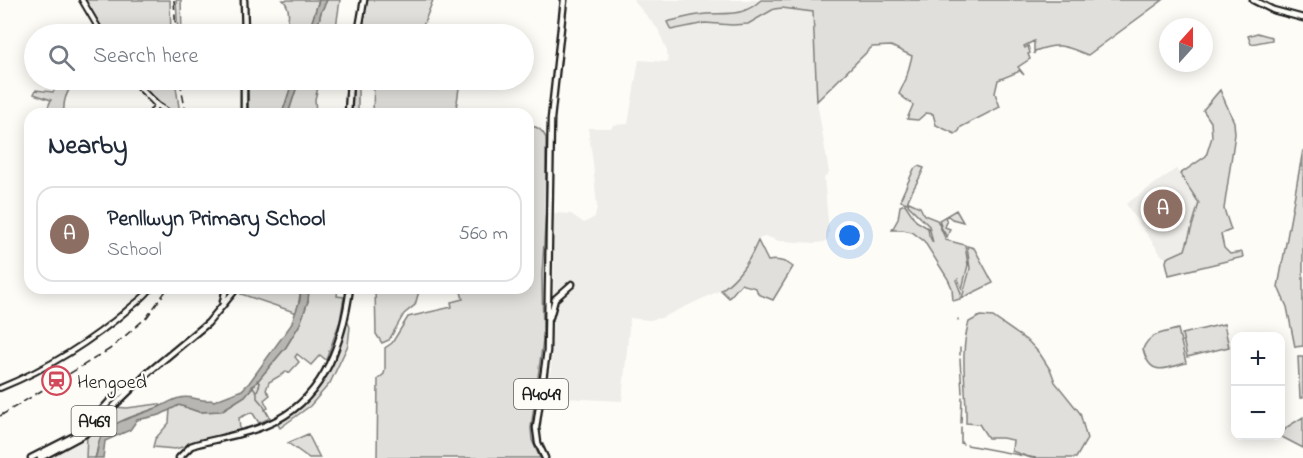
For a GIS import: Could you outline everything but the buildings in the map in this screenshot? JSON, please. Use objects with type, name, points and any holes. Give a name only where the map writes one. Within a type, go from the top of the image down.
[{"type":"main road","points":[[244,0],[245,24]]},
{"type":"main road","points":[[360,24],[364,0]]},
{"type":"main road","name":"A4049","points":[[545,458],[538,443],[536,428],[548,328],[551,118],[564,0]]},
{"type":"main road","points":[[1253,0],[1273,10],[1303,18]]},
{"type":"main road","points":[[244,90],[244,108]]},
{"type":"main road","points":[[348,108],[349,90]]},
{"type":"main road","points":[[548,328],[555,299],[572,284]]},
{"type":"main road","name":"A469","points":[[222,305],[225,294]]},
{"type":"main road","name":"A469","points":[[31,458],[82,432],[109,402],[207,323],[232,294]]},
{"type":"main road","points":[[179,458],[191,446],[243,433],[268,423],[300,405],[319,384],[333,358],[349,294]]},
{"type":"main road","name":"A469","points":[[40,458],[85,434],[149,372]]},
{"type":"street","points":[[82,0],[96,24]]},
{"type":"street","points":[[142,90],[162,108]]},
{"type":"street","points":[[0,388],[29,376],[113,323],[144,294]]},
{"type":"shaded area","points":[[85,0],[170,0],[171,24],[100,24]]},
{"type":"shaded area","points":[[176,0],[181,0],[182,24],[177,24]]},
{"type":"shaded area","points":[[283,0],[319,0],[311,24],[286,24],[288,8]]},
{"type":"shaded area","points":[[319,0],[327,0],[318,24],[311,24]]},
{"type":"shaded area","points":[[327,0],[340,0],[336,24],[318,24]]},
{"type":"shaded area","points":[[367,0],[433,0],[424,24],[363,24]]},
{"type":"shaded area","points":[[633,0],[761,0],[751,8],[736,13],[706,14],[667,21],[671,30],[705,23],[732,25],[761,17],[774,9],[813,12],[817,101],[829,173],[824,178],[828,239],[816,243],[779,241],[765,236],[759,239],[753,255],[733,282],[721,290],[661,318],[649,320],[630,318],[622,401],[545,397],[551,369],[554,296],[553,213],[571,214],[584,223],[595,217],[597,207],[588,128],[612,128],[613,125],[628,124],[639,60],[668,62],[667,51],[658,29]]},
{"type":"shaded area","points":[[761,0],[1163,0],[1088,55],[1067,47],[1056,46],[1035,51],[1034,54],[1034,41],[1024,46],[1025,48],[1028,46],[1030,59],[1018,67],[1024,75],[1019,70],[998,80],[995,93],[1000,107],[961,127],[955,134],[936,125],[933,114],[926,113],[918,120],[907,119],[913,105],[899,94],[912,56],[891,46],[872,47],[817,101],[813,12],[774,9],[748,24],[705,23],[671,30],[667,22],[686,17],[741,12]]},
{"type":"shaded area","points":[[1257,33],[1272,37],[1272,40],[1251,44],[1248,36]]},
{"type":"shaded area","points":[[36,90],[53,92],[69,90],[64,108],[48,108],[51,100],[34,94]]},
{"type":"shaded area","points":[[145,90],[176,90],[179,108],[166,108]]},
{"type":"shaded area","points":[[248,90],[290,90],[284,108],[248,108]]},
{"type":"shaded area","points":[[290,90],[296,90],[290,108],[284,108]]},
{"type":"shaded area","points":[[296,90],[317,90],[316,108],[290,108]]},
{"type":"shaded area","points":[[353,90],[358,90],[358,108],[352,108]]},
{"type":"shaded area","points":[[374,90],[459,90],[456,108],[373,108]]},
{"type":"shaded area","points":[[1220,90],[1234,122],[1235,134],[1224,209],[1231,230],[1221,234],[1224,248],[1230,254],[1242,252],[1243,257],[1169,275],[1167,258],[1185,250],[1199,203],[1180,174],[1206,156],[1212,137],[1211,122],[1203,110]]},
{"type":"shaded area","points":[[534,127],[539,129],[546,138],[546,210],[542,275],[543,340],[531,428],[532,440],[540,458],[377,458],[378,379],[385,370],[385,348],[392,343],[408,317],[452,307],[451,302],[463,299],[462,294],[534,294]]},
{"type":"shaded area","points":[[1303,150],[1303,346],[1295,347],[1287,307],[1278,287]]},
{"type":"shaded area","points":[[918,166],[924,168],[922,173],[907,203],[901,201],[914,169]]},
{"type":"shaded area","points":[[1176,169],[1199,203],[1185,250],[1167,258],[1162,256],[1126,204]]},
{"type":"shaded area","points":[[909,202],[920,207],[924,215],[937,220],[946,240],[965,245],[968,265],[962,289],[958,279],[956,280],[961,293],[960,299],[953,301],[952,288],[948,279],[924,241],[912,232],[892,230],[898,219],[900,206],[905,204],[916,221],[928,228],[933,243],[929,226],[908,205]]},
{"type":"shaded area","points":[[956,210],[963,222],[945,217],[947,222],[945,227],[950,229],[947,237],[939,220]]},
{"type":"shaded area","points":[[758,241],[768,261],[782,261],[793,267],[773,300],[758,294],[756,288],[741,284],[729,298],[721,290],[743,269]]},
{"type":"shaded area","points":[[967,246],[974,248],[993,283],[962,298],[970,269]]},
{"type":"shaded area","points":[[241,294],[300,294],[297,313]]},
{"type":"shaded area","points":[[300,294],[309,294],[300,324],[286,347],[245,396],[221,411],[199,412],[179,405],[160,415],[137,420],[130,430],[105,441],[103,458],[95,458],[104,432],[122,421],[184,397],[214,401],[242,390],[291,325]]},
{"type":"shaded area","points":[[309,294],[337,294],[337,296],[344,297],[340,321],[326,360],[320,355],[311,365],[297,354],[295,357],[299,362],[289,373],[286,372],[269,382],[266,390],[270,395],[264,400],[268,408],[265,410],[270,418],[259,423],[252,412],[239,418],[240,431],[175,449],[153,447],[155,439],[169,423],[170,409],[179,405],[199,412],[221,411],[245,396],[286,347],[300,324]]},
{"type":"shaded area","points":[[375,294],[418,294],[415,305],[404,314],[389,340],[382,343],[376,334]]},
{"type":"shaded area","points":[[980,316],[993,317],[1029,342],[1040,354],[1055,382],[1080,413],[1087,439],[1076,458],[1031,458],[1012,451],[1013,440],[988,438],[979,424],[966,423],[964,347],[969,322]]},
{"type":"shaded area","points":[[346,318],[350,327],[348,345],[330,383],[310,406],[280,428],[277,423],[305,401],[324,379],[331,366]]},
{"type":"shaded area","points":[[1224,324],[1229,347],[1187,357],[1182,334]]},
{"type":"shaded area","points":[[1178,329],[1186,363],[1165,369],[1154,367],[1146,358],[1143,349],[1146,344],[1158,334]]},
{"type":"shaded area","points":[[1298,357],[1303,357],[1303,398],[1300,398]]},
{"type":"shaded area","points":[[158,404],[162,406],[113,425],[100,438],[95,458],[86,458],[87,434],[114,407],[127,408]]},
{"type":"shaded area","points":[[1303,417],[1303,448],[1285,439],[1287,427]]},
{"type":"shaded area","points":[[87,434],[86,458],[44,458]]},
{"type":"shaded area","points":[[308,434],[320,458],[309,458],[288,443]]},
{"type":"waterway","points":[[960,348],[960,355]]},
{"type":"waterway","points":[[960,359],[962,393]]},
{"type":"waterway","points":[[257,380],[260,384],[257,391]]},
{"type":"waterway","points":[[252,386],[270,418]]},
{"type":"waterway","points":[[961,423],[962,397]]},
{"type":"waterway","points":[[961,427],[961,443],[963,444]]},
{"type":"waterway","points":[[967,445],[1035,458]]},
{"type":"railway","points":[[174,0],[175,24]]},
{"type":"railway","points":[[182,90],[185,108]]},
{"type":"railway","points":[[0,416],[110,349],[147,317],[164,294]]},
{"type":"place","name":"Penllwyn Primary School","points":[[1163,209]]},
{"type":"place","name":"Hengoed","points":[[56,381]]}]
